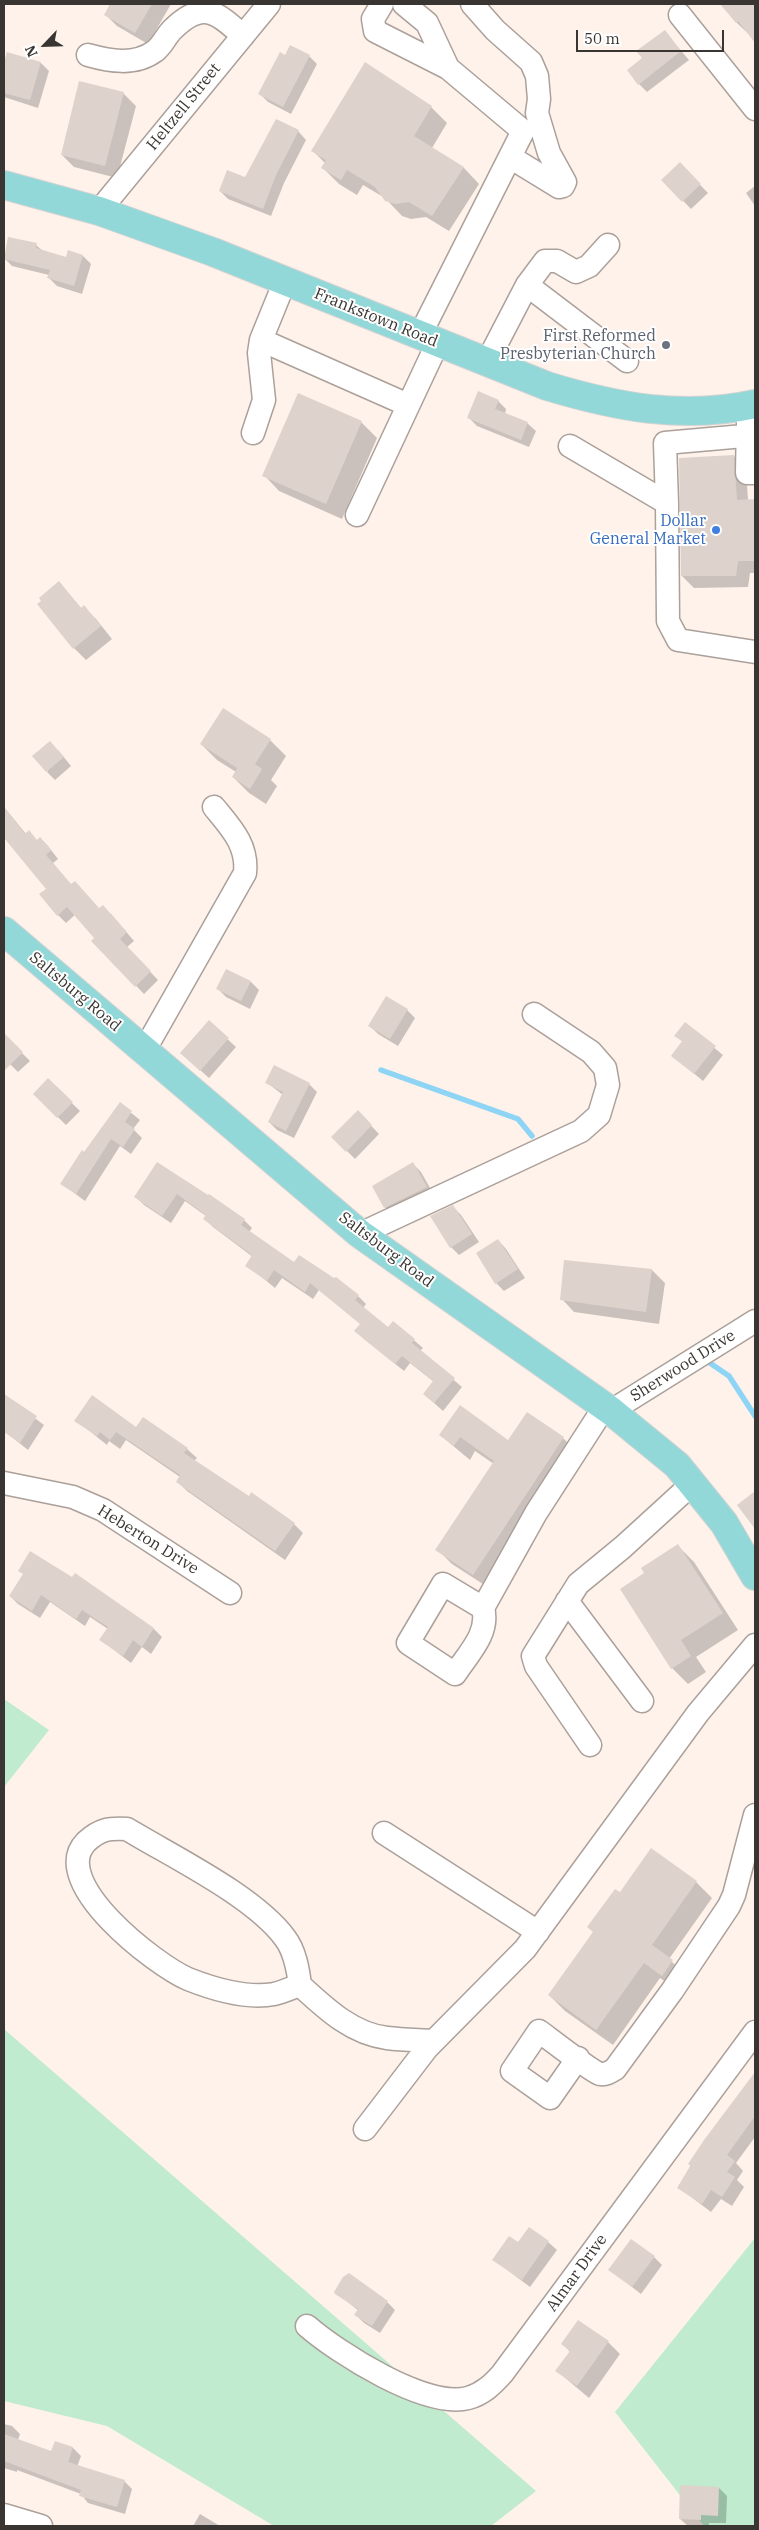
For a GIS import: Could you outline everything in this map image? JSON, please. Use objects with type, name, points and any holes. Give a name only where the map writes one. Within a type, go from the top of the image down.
[{"type":"main road","name":"Frankstown Road","points":[[4,185],[99,211],[285,281],[547,386],[581,396],[654,411],[691,412],[752,405]]},
{"type":"main road","name":"Saltsburg Road","points":[[4,931],[360,1234],[608,1409],[677,1465],[724,1523],[755,1576]]},
{"type":"street","name":"Heltzell Street","points":[[99,211],[269,4]]},
{"type":"street","points":[[382,4],[373,18],[375,31],[448,68],[523,130]]},
{"type":"street","points":[[404,4],[427,23],[448,68]]},
{"type":"street","points":[[472,4],[495,30],[531,62],[537,76],[539,99],[537,113],[549,153],[565,182],[564,186],[558,187],[510,157]]},
{"type":"street","points":[[88,55],[110,61],[136,60],[156,50],[187,16],[203,11],[220,15],[243,36]]},
{"type":"street","points":[[680,15],[755,109]]},
{"type":"street","points":[[357,515],[408,404],[429,339],[510,157],[523,130],[537,113]]},
{"type":"street","points":[[487,362],[527,285],[545,260],[557,261],[576,272],[589,266],[608,245]]},
{"type":"street","points":[[253,434],[264,400],[258,353],[261,340],[285,281]]},
{"type":"street","points":[[527,285],[627,361]]},
{"type":"street","points":[[261,340],[408,404]]},
{"type":"street","points":[[752,405],[752,436],[747,473],[755,473]]},
{"type":"street","points":[[691,412],[693,441]]},
{"type":"street","points":[[752,436],[665,443],[668,621],[678,640],[755,652]]},
{"type":"street","points":[[570,446],[667,503]]},
{"type":"street","points":[[144,1051],[245,873],[246,860],[240,839],[214,807]]},
{"type":"street","points":[[360,1234],[581,1131],[599,1115],[608,1085],[605,1068],[591,1052],[534,1014]]},
{"type":"street","name":"Sherwood Drive","points":[[608,1409],[755,1321]]},
{"type":"street","points":[[482,1608],[536,1513],[608,1409]]},
{"type":"street","name":"Heberton Drive","points":[[4,1483],[73,1497],[104,1510],[230,1593]]},
{"type":"street","points":[[590,1745],[536,1666],[534,1656],[578,1584],[623,1547],[692,1484]]},
{"type":"street","points":[[567,1601],[642,1701]]},
{"type":"street","points":[[365,2129],[434,2040],[525,1949],[698,1713],[755,1645]]},
{"type":"street","points":[[578,2058],[599,2074],[607,2074],[614,2069],[672,1991],[729,1906],[755,1815]]},
{"type":"street","points":[[300,1985],[274,1994],[238,1993],[188,1978],[141,1950],[99,1908],[84,1884],[78,1863],[84,1845],[96,1833],[107,1828],[127,1828],[237,1896],[270,1920],[286,1940],[298,1965],[300,1985],[326,2008],[353,2027],[385,2038],[434,2040]]},
{"type":"street","points":[[384,1833],[538,1932]]},
{"type":"street","name":"Almar Drive","points":[[307,2326],[346,2355],[412,2390],[427,2395],[466,2398],[480,2394],[492,2384],[755,2032]]},
{"type":"street","points":[[4,2515],[41,2526]]},
{"type":"green space","points":[[4,1699],[49,1730],[4,1787]]},
{"type":"green space","points":[[4,2029],[536,2491],[491,2526],[274,2526],[107,2426],[4,2401]]},
{"type":"green space","points":[[755,2238],[755,2526],[704,2526],[615,2412]]},
{"type":"building","points":[[110,4],[152,4],[135,33],[104,15]]},
{"type":"building","points":[[720,4],[755,4],[755,43],[738,21],[736,23]]},
{"type":"building","points":[[665,30],[681,51],[638,85],[627,70],[642,58],[636,51]]},
{"type":"building","points":[[290,45],[310,55],[283,107],[258,94],[280,52],[285,55]]},
{"type":"building","points":[[7,52],[41,62],[30,100],[4,93],[4,62]]},
{"type":"building","points":[[365,62],[432,106],[414,136],[464,167],[432,216],[409,202],[395,204],[385,201],[375,187],[347,170],[341,180],[321,168],[326,160],[311,151]]},
{"type":"building","points":[[79,81],[124,92],[105,166],[61,155]]},
{"type":"building","points":[[276,119],[299,130],[276,175],[263,209],[219,191],[227,170],[245,177]]},
{"type":"building","points":[[680,162],[701,184],[682,202],[661,180]]},
{"type":"building","points":[[8,237],[37,243],[36,248],[66,257],[68,250],[83,255],[74,286],[47,278],[50,270],[4,259]]},
{"type":"building","points":[[478,391],[499,400],[495,409],[528,422],[521,440],[467,418]]},
{"type":"building","points":[[298,393],[362,421],[326,504],[262,476]]},
{"type":"building","name":"Dollar General Market","points":[[734,455],[737,500],[755,499],[755,561],[738,561],[736,576],[681,576],[679,458]]},
{"type":"building","points":[[59,581],[81,608],[84,605],[101,626],[73,649],[37,604],[41,601],[39,598]]},
{"type":"building","points":[[223,708],[271,739],[255,764],[262,769],[250,789],[232,777],[237,768],[200,744]]},
{"type":"building","points":[[50,741],[64,757],[46,772],[32,756]]},
{"type":"building","points":[[4,807],[25,834],[29,830],[37,840],[40,837],[51,850],[46,855],[71,884],[75,881],[99,908],[103,905],[127,932],[120,939],[151,971],[135,987],[91,941],[94,938],[67,907],[57,916],[39,894],[46,889],[4,838]]},
{"type":"building","points":[[226,969],[251,981],[241,1001],[216,989]]},
{"type":"building","points":[[386,996],[408,1009],[390,1039],[368,1026]]},
{"type":"building","points":[[209,1020],[229,1038],[200,1071],[180,1053]]},
{"type":"building","points":[[685,1022],[716,1046],[694,1074],[671,1056],[682,1041],[674,1036]]},
{"type":"building","points":[[4,1033],[23,1052],[4,1071]]},
{"type":"building","points":[[274,1065],[310,1083],[286,1131],[268,1122],[283,1092],[265,1083]]},
{"type":"building","points":[[48,1078],[73,1102],[57,1118],[33,1094]]},
{"type":"building","points":[[120,1102],[132,1111],[125,1122],[135,1129],[123,1147],[111,1139],[76,1194],[60,1184],[82,1150],[84,1152]]},
{"type":"building","points":[[358,1110],[372,1125],[346,1152],[331,1137]]},
{"type":"building","points":[[157,1162],[245,1219],[241,1225],[294,1262],[299,1255],[334,1278],[336,1277],[359,1295],[355,1300],[388,1327],[393,1321],[415,1339],[412,1343],[455,1378],[434,1403],[423,1394],[433,1381],[402,1356],[395,1364],[354,1331],[360,1324],[310,1283],[305,1292],[274,1270],[267,1281],[245,1266],[252,1255],[203,1219],[206,1215],[177,1194],[162,1216],[134,1197]]},
{"type":"building","points":[[413,1162],[427,1187],[384,1208],[372,1186]]},
{"type":"building","points":[[453,1205],[472,1234],[450,1248],[430,1216]]},
{"type":"building","points":[[498,1239],[518,1269],[495,1284],[476,1253]]},
{"type":"building","points":[[564,1260],[652,1269],[646,1312],[560,1300]]},
{"type":"building","points":[[4,1394],[37,1416],[20,1443],[4,1432]]},
{"type":"building","points":[[92,1395],[136,1427],[143,1417],[188,1448],[184,1453],[249,1496],[251,1492],[295,1523],[275,1551],[176,1482],[180,1475],[116,1432],[110,1440],[100,1432],[97,1436],[74,1421]]},
{"type":"building","points":[[460,1405],[508,1440],[527,1412],[564,1437],[473,1575],[435,1550],[494,1461],[460,1437],[454,1446],[439,1435]]},
{"type":"building","points":[[755,1491],[755,1529],[737,1505]]},
{"type":"building","points":[[678,1544],[723,1613],[681,1640],[691,1656],[671,1669],[620,1589],[644,1573],[641,1568]]},
{"type":"building","points":[[30,1551],[72,1577],[75,1573],[154,1628],[142,1647],[133,1640],[123,1656],[99,1640],[108,1627],[82,1610],[76,1619],[41,1595],[32,1611],[9,1596],[23,1574],[18,1571]]},
{"type":"building","points":[[651,1848],[697,1881],[652,1945],[673,1960],[662,1976],[644,1963],[596,2030],[548,1995],[593,1932],[587,1927],[615,1889],[620,1892]]},
{"type":"building","points":[[755,2072],[755,2116],[727,2155],[735,2161],[727,2172],[735,2177],[722,2197],[711,2190],[702,2204],[677,2188],[691,2166],[688,2164],[704,2140]]},
{"type":"building","points":[[529,2227],[549,2241],[522,2280],[492,2260],[509,2236],[518,2242]]},
{"type":"building","points":[[631,2239],[655,2256],[632,2287],[608,2270]]},
{"type":"building","points":[[349,2273],[388,2301],[372,2326],[354,2315],[358,2309],[334,2292],[343,2277]]},
{"type":"building","points":[[578,2320],[609,2341],[577,2386],[555,2371],[570,2351],[561,2344]]},
{"type":"building","points":[[4,2434],[51,2451],[55,2441],[73,2447],[68,2462],[125,2480],[117,2507],[79,2496],[81,2490],[4,2461]]},
{"type":"building","points":[[680,2485],[719,2487],[718,2516],[701,2515],[701,2520],[679,2519]]},
{"type":"waterway","points":[[381,1070],[518,1119],[532,1136]]},
{"type":"waterway","points":[[707,1361],[729,1376],[755,1416]]},
{"type":"place","name":"First Reformed Presbyterian Church","points":[[666,345]]},
{"type":"place","name":"Dollar General Market","points":[[716,530]]}]
